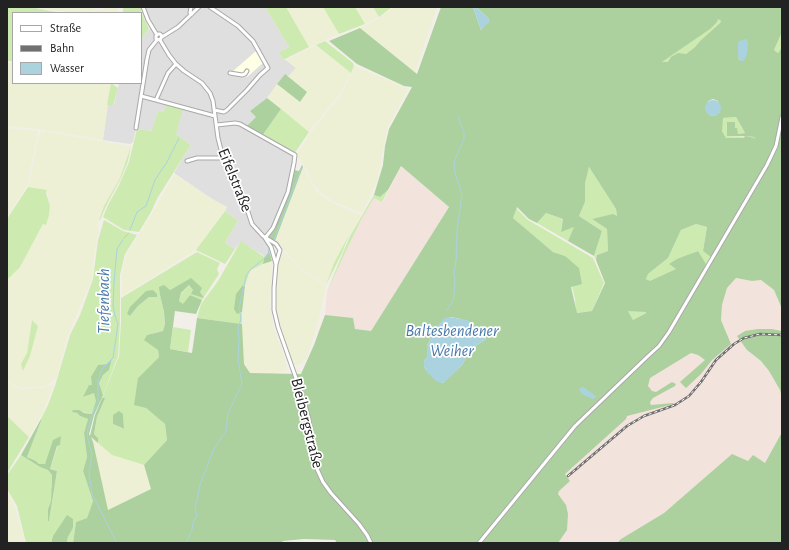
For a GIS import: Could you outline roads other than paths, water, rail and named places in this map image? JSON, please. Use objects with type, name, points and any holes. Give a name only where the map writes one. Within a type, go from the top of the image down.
[{"type":"street","points":[[143,7],[148,20],[157,35],[156,37],[160,40]]},
{"type":"street","points":[[190,7],[190,13],[192,14]]},
{"type":"street","points":[[136,128],[148,54],[152,45],[178,27],[199,7]]},
{"type":"street","points":[[210,7],[238,26],[253,41],[268,68],[260,74],[247,90],[227,110],[224,112],[214,110]]},
{"type":"street","points":[[157,35],[161,34],[160,40]]},
{"type":"street","name":"Eifelstraße","points":[[160,40],[176,64],[208,88],[213,101],[223,158],[241,191],[252,224],[265,238]]},
{"type":"street","points":[[156,100],[168,73],[176,64]]},
{"type":"street","points":[[230,73],[242,75],[247,71]]},
{"type":"street","points":[[141,96],[215,116]]},
{"type":"street","points":[[478,543],[575,426],[647,358],[659,346],[669,332],[771,157],[776,146],[782,117]]},
{"type":"street","points":[[216,125],[235,123],[240,124],[295,155],[288,192],[273,228],[265,238],[276,244]]},
{"type":"street","points":[[187,161],[197,158],[223,158]]},
{"type":"street","name":"Bleibergstraße","points":[[265,238],[271,247],[276,264]]},
{"type":"street","points":[[271,247],[272,244],[276,244]]},
{"type":"street","name":"Bleibergstraße","points":[[276,244],[280,250],[276,264],[274,310],[278,327],[304,401],[309,420],[317,469],[323,482],[331,493],[359,524],[371,543]]},
{"type":"street","points":[[274,256],[278,258]]},
{"type":"water","points":[[473,7],[476,7],[489,19],[490,22],[481,30]]},
{"type":"water","points":[[745,39],[748,43],[747,53],[745,59],[740,61],[738,55],[738,42]]},
{"type":"water","points":[[710,100],[716,100],[721,105],[719,114],[716,116],[710,116],[705,111],[705,105]]},
{"type":"water","name":"Baltesbendener Weiher","points":[[449,317],[467,320],[483,333],[486,339],[471,349],[462,365],[445,382],[441,383],[436,381],[426,371],[424,361],[427,356],[427,346],[436,327],[445,318]]},
{"type":"water","points":[[583,387],[596,397],[593,399],[582,394],[579,390]]},
{"type":"waterway","points":[[447,310],[453,300],[454,294],[457,231],[462,194],[455,173],[454,162],[464,139],[464,132],[458,116]]},
{"type":"waterway","name":"Tiefenbach","points":[[130,230],[137,212],[146,206],[155,180],[167,162],[179,138]]},
{"type":"waterway","points":[[274,240],[302,166]]},
{"type":"waterway","name":"Tiefenbach","points":[[124,238],[129,233]]},
{"type":"waterway","name":"Tiefenbach","points":[[117,543],[92,494],[89,474],[92,454],[87,433],[98,401],[98,381],[102,369],[113,358],[118,324],[113,306],[114,282],[117,249],[123,240]]},
{"type":"waterway","points":[[186,543],[192,530],[193,522],[197,516],[195,509],[200,485],[213,451],[226,431],[228,413],[242,384],[238,359],[238,328],[241,319],[239,308],[246,276],[250,270],[268,255],[269,250]]},
{"type":"railway","points":[[568,476],[627,426],[644,416],[675,405],[689,396],[701,382],[716,360],[734,344],[744,338],[760,334],[782,335]]}]
